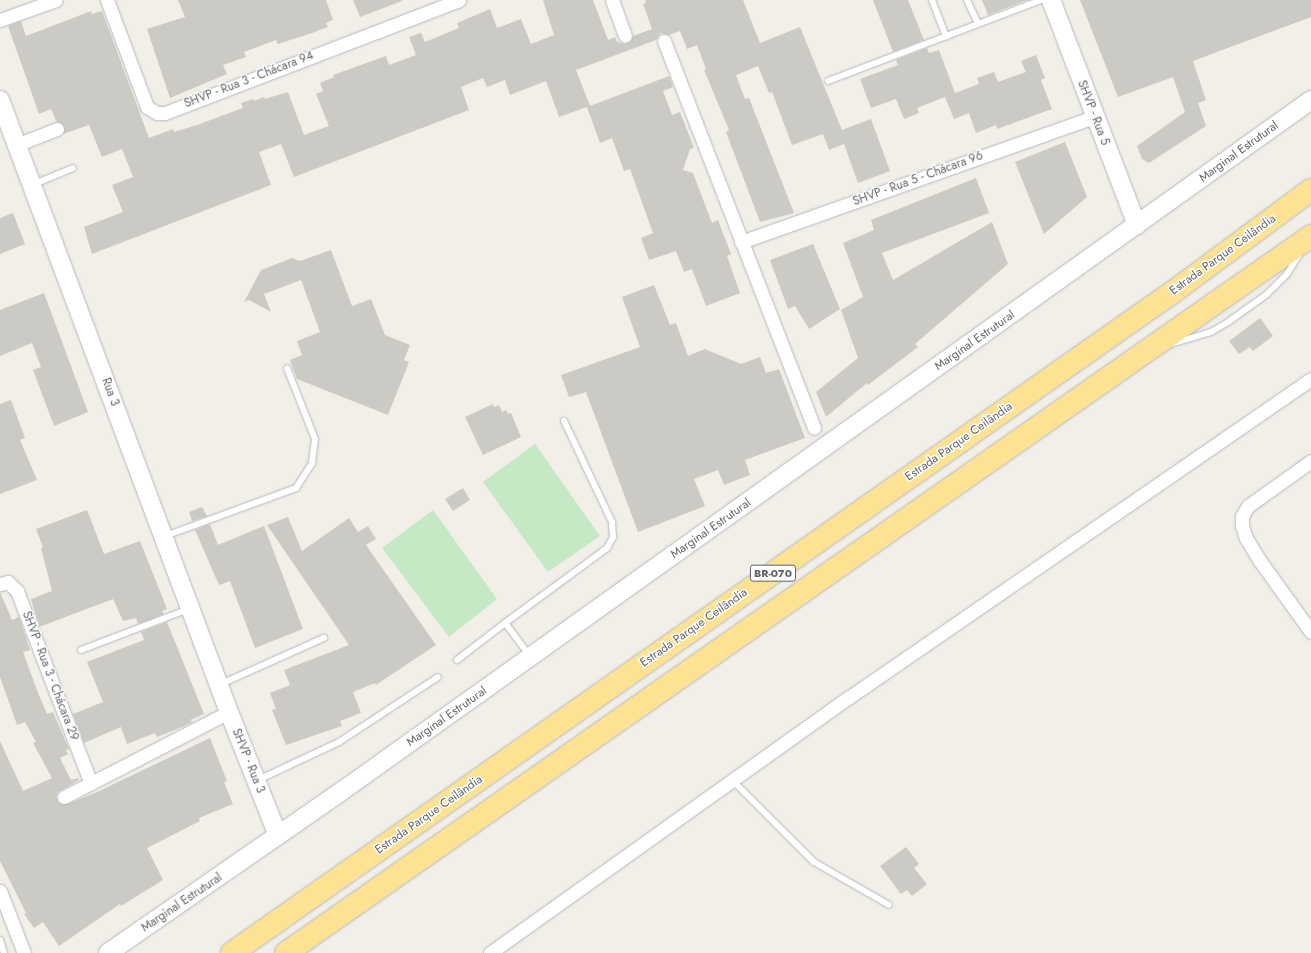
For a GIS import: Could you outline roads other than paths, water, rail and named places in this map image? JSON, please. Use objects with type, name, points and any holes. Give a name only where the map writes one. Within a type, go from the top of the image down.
[{"type":"highway","name":"Estrada Parque Ceilândia","points":[[232,953],[1173,292],[1311,190]]},
{"type":"highway","name":"BR-070","points":[[286,953],[1311,236]]},
{"type":"main road","name":"SHVP - Rua 5","points":[[1051,0],[1094,117],[1137,226]]},
{"type":"main road","name":"Rua 3","points":[[0,100],[16,145],[33,184],[219,685]]},
{"type":"main road","name":"Marginal Estrutural","points":[[108,953],[278,836],[531,657],[1137,226],[1311,100]]},
{"type":"main road","name":"SHVP - Rua 3","points":[[219,685],[278,836]]},
{"type":"street","points":[[0,20],[56,0]]},
{"type":"street","name":"SHVP - Rua 3 - Chácara 94","points":[[107,0],[146,107],[156,113],[165,113],[459,0]]},
{"type":"street","points":[[612,0],[625,36]]},
{"type":"street","points":[[664,41],[814,428]]},
{"type":"street","name":"SHVP - Rua 5 - Chácara 96","points":[[741,242],[1094,117]]},
{"type":"street","points":[[16,145],[57,129]]},
{"type":"street","points":[[490,953],[732,780],[1311,379]]},
{"type":"street","points":[[1311,461],[1248,506],[1242,516],[1242,526],[1246,538],[1260,561],[1311,632]]},
{"type":"street","name":"SHVP - Rua 3 - Chácara 29","points":[[0,584],[8,582],[17,591],[90,781]]},
{"type":"street","points":[[64,797],[90,781],[229,712]]},
{"type":"street","points":[[0,891],[24,953]]},
{"type":"lane","points":[[932,0],[946,36]]},
{"type":"lane","points":[[968,0],[978,24]]},
{"type":"lane","points":[[828,81],[1041,0]]},
{"type":"lane","points":[[33,184],[73,168]]},
{"type":"lane","points":[[164,537],[296,488],[312,463],[315,439],[287,368]]},
{"type":"lane","points":[[457,660],[607,548],[613,537],[612,522],[564,421]]},
{"type":"lane","points":[[81,650],[191,609]]},
{"type":"lane","points":[[505,623],[531,657]]},
{"type":"lane","points":[[219,685],[324,638]]},
{"type":"lane","points":[[256,781],[338,742],[438,677]]},
{"type":"lane","points":[[732,780],[814,862],[889,905]]},
{"type":"lane","points":[[0,940],[4,953]]}]
